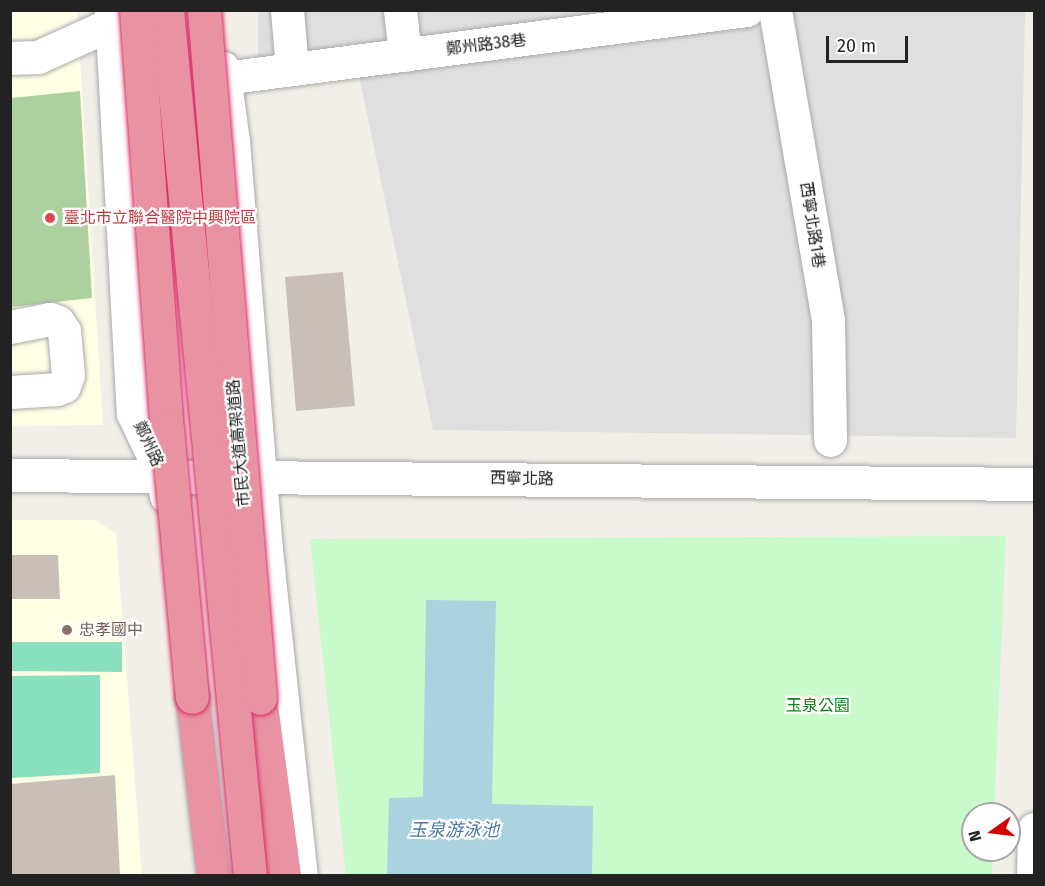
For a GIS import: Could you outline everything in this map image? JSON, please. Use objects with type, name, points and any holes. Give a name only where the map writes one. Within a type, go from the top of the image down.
[{"type":"highway","points":[[167,10],[250,876]]},
{"type":"highway","name":"市民大道高架道路","points":[[204,10],[260,698],[284,876]]},
{"type":"highway","points":[[119,15],[167,429],[213,876]]},
{"type":"street","points":[[218,10],[233,141],[261,476],[301,876]]},
{"type":"street","points":[[287,10],[292,68]]},
{"type":"street","points":[[400,10],[405,55]]},
{"type":"street","name":"鄭州路38巷","points":[[224,78],[747,10]]},
{"type":"street","name":"西寧北路1巷","points":[[775,10],[828,321],[830,441]]},
{"type":"street","points":[[10,58],[39,57],[119,15]]},
{"type":"street","name":"鄭州路","points":[[119,15],[118,166],[133,413],[163,477],[203,876]]},
{"type":"street","points":[[118,166],[137,151],[168,142],[199,138],[233,141]]},
{"type":"street","points":[[10,327],[50,319],[58,322],[64,331],[68,375],[64,386],[57,389],[10,392]]},
{"type":"street","name":"西寧北路","points":[[10,475],[1035,484]]},
{"type":"street","points":[[1033,876],[1035,829]]},
{"type":"shaded area","name":"臺北市立聯合醫院中興院區","points":[[10,11],[77,11],[103,425],[11,426]]},
{"type":"shaded area","points":[[258,11],[1025,11],[1016,438],[433,430],[353,47],[258,68]]},
{"type":"shaded area","name":"忠孝國中","points":[[10,520],[95,520],[116,534],[142,875],[11,875]]},
{"type":"green space","points":[[80,91],[92,298],[11,307],[11,98]]},
{"type":"green space","name":"玉泉公園","points":[[1006,536],[995,802],[961,802],[961,862],[993,862],[992,875],[346,875],[310,539]]},
{"type":"green space","points":[[11,642],[122,642],[122,672],[11,671]]},
{"type":"green space","points":[[100,675],[100,773],[11,778],[11,676]]},
{"type":"water","name":"玉泉游泳池","points":[[426,600],[496,601],[492,804],[593,806],[592,875],[387,875],[389,798],[423,797]]},
{"type":"building","points":[[343,272],[355,406],[296,411],[285,277]]},
{"type":"building","points":[[10,555],[58,555],[60,599],[10,599]]},
{"type":"building","points":[[115,775],[120,876],[10,876],[10,784]]},
{"type":"place","name":"臺北市立聯合醫院中興院區","points":[[50,218]]},
{"type":"place","name":"忠孝國中","points":[[67,630]]}]
